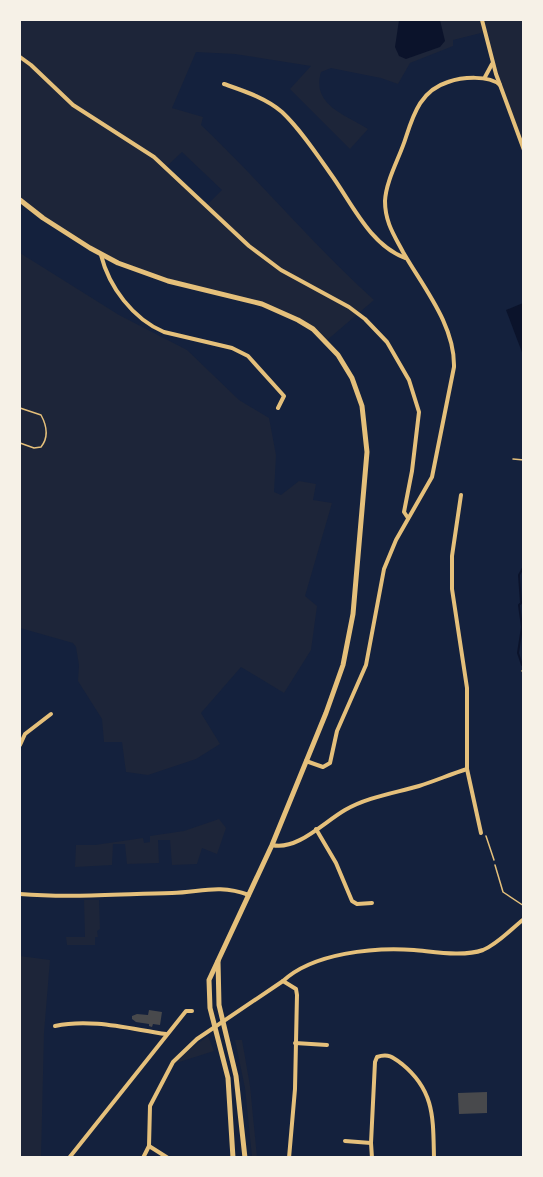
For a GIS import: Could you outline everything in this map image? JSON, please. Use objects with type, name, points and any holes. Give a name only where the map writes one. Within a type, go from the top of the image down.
[{"type":"main road","points":[[20,200],[43,218],[101,254],[168,281],[262,304],[313,329],[338,355],[352,378],[365,418],[367,452],[353,614],[343,665],[272,845],[209,980],[210,1008],[228,1078],[233,1158]]},
{"type":"main road","points":[[218,961],[219,1005],[236,1076],[245,1158]]},
{"type":"street","points":[[482,20],[492,63],[524,150]]},
{"type":"street","points":[[20,57],[73,105],[154,157],[249,246],[281,270],[349,307],[365,319],[387,342],[409,380],[418,412],[412,471],[404,513],[408,518]]},
{"type":"street","points":[[484,77],[492,63]]},
{"type":"street","points":[[306,761],[323,767],[330,763],[337,731],[366,665],[384,570],[396,540],[432,477],[450,390],[454,352],[451,339],[391,232],[387,221],[386,191],[417,105],[428,93],[454,80],[484,77],[500,85]]},
{"type":"street","points":[[224,84],[253,95],[283,113],[330,172],[369,231],[396,254],[406,258]]},
{"type":"street","points":[[101,254],[104,269],[131,309],[164,332],[232,348],[248,356],[284,396],[278,408]]},
{"type":"street","points":[[461,495],[452,556],[452,589],[467,688],[467,769],[481,833]]},
{"type":"street","points":[[20,745],[26,734],[51,714]]},
{"type":"street","points":[[272,845],[289,846],[359,803],[467,769]]},
{"type":"street","points":[[316,829],[336,864],[352,901],[357,904],[372,903]]},
{"type":"street","points":[[20,894],[55,896],[174,893],[225,888],[249,895]]},
{"type":"street","points":[[143,1158],[149,1146],[150,1106],[173,1062],[183,1050],[204,1034],[291,974],[303,967],[342,954],[410,950],[450,953],[481,951],[491,946],[524,919]]},
{"type":"street","points":[[283,981],[296,989],[297,995],[295,1089],[289,1158]]},
{"type":"street","points":[[69,1158],[166,1034],[186,1011],[192,1011]]},
{"type":"street","points":[[55,1026],[70,1023],[97,1024],[166,1034]]},
{"type":"street","points":[[295,1043],[327,1045]]},
{"type":"street","points":[[372,1158],[375,1062],[377,1057],[383,1055],[394,1058],[410,1072],[424,1088],[429,1098],[433,1116],[434,1158]]},
{"type":"street","points":[[345,1140],[371,1143]]},
{"type":"street","points":[[149,1146],[168,1158]]},
{"type":"lane","points":[[20,408],[41,416],[46,430],[45,442],[41,447],[34,448],[20,443]]},
{"type":"lane","points":[[513,459],[524,460]]},
{"type":"lane","points":[[495,865],[503,892],[524,906]]},
{"type":"path","points":[[481,833],[485,835],[495,865]]},
{"type":"shaded area","points":[[20,20],[523,20],[523,144],[498,74],[496,74],[485,32],[453,40],[453,46],[410,63],[398,84],[381,78],[331,68],[321,72],[319,83],[326,101],[341,114],[368,129],[350,149],[290,89],[311,66],[235,54],[196,52],[172,108],[203,117],[201,125],[374,300],[326,341],[313,329],[283,312],[168,281],[90,248],[20,200]],"holes":[[[182,152],[222,190],[206,206],[165,168]]]},
{"type":"shaded area","points":[[399,20],[440,20],[445,41],[440,47],[406,59],[399,56],[395,47]]},
{"type":"shaded area","points":[[20,253],[119,315],[187,350],[239,400],[269,418],[276,455],[274,492],[281,495],[299,481],[316,484],[313,500],[332,503],[305,596],[317,606],[311,650],[284,693],[241,667],[201,713],[220,744],[196,759],[148,775],[126,772],[122,742],[104,742],[102,719],[78,681],[79,665],[76,647],[73,643],[20,628]]},
{"type":"shaded area","points":[[523,303],[523,355],[506,310]]},
{"type":"shaded area","points":[[219,819],[226,828],[217,854],[202,848],[197,864],[172,865],[170,840],[158,840],[159,863],[127,864],[125,844],[113,844],[112,865],[75,867],[76,845],[95,845],[143,838],[144,843],[150,842],[150,836],[184,831]]},
{"type":"shaded area","points":[[84,900],[99,900],[100,929],[97,931],[98,937],[95,937],[95,945],[67,945],[66,937],[85,937]]},
{"type":"shaded area","points":[[20,956],[50,960],[44,1033],[41,1157],[20,1157]]},
{"type":"shaded area","points":[[208,1036],[214,1051],[176,1063],[186,1052]]},
{"type":"shaded area","points":[[235,1040],[242,1040],[250,1086],[257,1157],[252,1157],[245,1088]]},
{"type":"building","points":[[149,1010],[162,1012],[160,1025],[153,1024],[152,1027],[132,1019],[132,1016],[137,1014],[148,1015]]},
{"type":"building","points":[[487,1092],[487,1113],[459,1114],[458,1093]]},
{"type":"waterway","points":[[522,665],[518,653],[522,627],[519,575],[524,566]]}]
